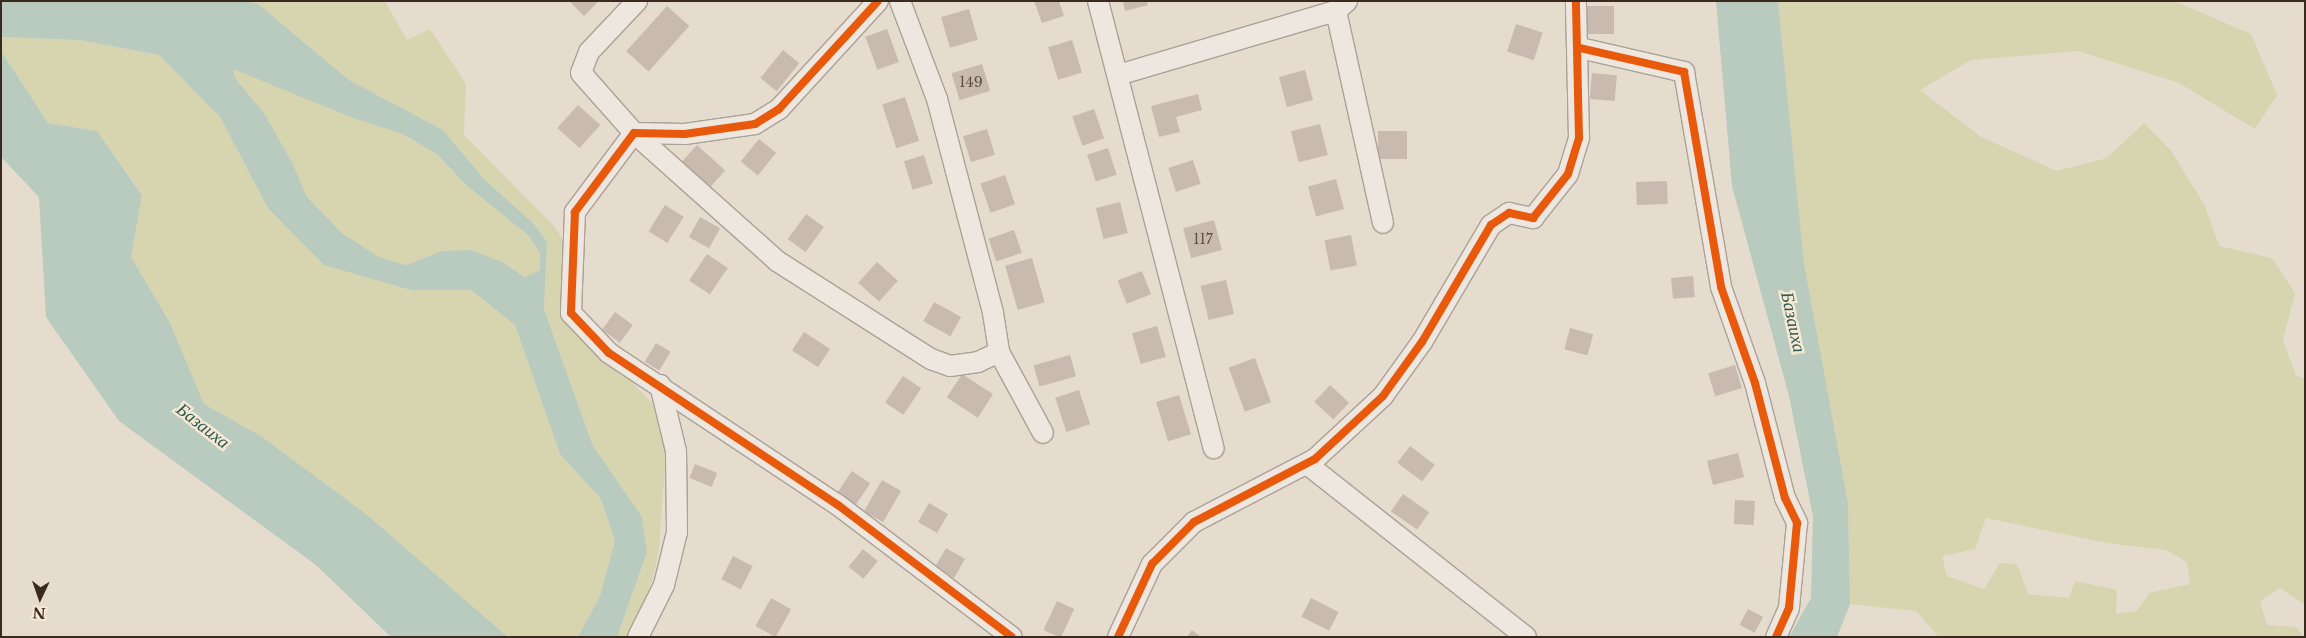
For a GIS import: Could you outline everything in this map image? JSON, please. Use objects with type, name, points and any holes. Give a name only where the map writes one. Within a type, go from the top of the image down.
[{"type":"street","points":[[637,1],[589,52],[581,73],[634,133],[776,261],[931,359],[950,366],[978,362],[999,352]]},
{"type":"street","points":[[634,133],[685,134],[755,124],[779,109],[878,1]]},
{"type":"street","points":[[900,1],[937,99],[993,312],[999,352],[1043,433]]},
{"type":"street","points":[[1098,1],[1214,448]]},
{"type":"street","points":[[1118,637],[1152,564],[1194,522],[1307,464],[1383,396],[1422,342],[1491,225],[1509,213],[1533,218],[1568,174],[1579,138],[1580,48],[1576,1]]},
{"type":"street","points":[[1118,74],[1342,6],[1382,223]]},
{"type":"street","points":[[1580,48],[1684,72],[1721,287],[1755,383],[1785,498],[1797,523],[1789,608],[1776,637]]},
{"type":"street","points":[[634,133],[575,212],[571,312],[609,353],[660,385],[838,505],[1012,637]]},
{"type":"street","points":[[638,637],[664,585],[677,532],[676,451],[660,385]]},
{"type":"street","points":[[1307,464],[1526,637]]},
{"type":"shaded area","points":[[247,1],[385,1],[407,40],[430,29],[466,84],[464,135],[553,225],[565,242],[562,310],[654,405],[666,453],[659,548],[653,579],[628,637],[617,637],[647,552],[642,518],[593,446],[544,309],[547,242],[534,224],[484,179],[443,130],[349,80],[258,4]]},
{"type":"shaded area","points":[[1778,1],[2174,1],[2251,34],[2277,95],[2255,129],[2179,83],[2078,51],[1971,60],[1920,90],[1981,137],[2057,171],[2107,158],[2144,123],[2172,152],[2205,206],[2219,246],[2272,258],[2295,293],[2283,340],[2296,376],[2305,378],[2305,605],[2280,588],[2260,601],[2267,625],[2296,627],[2304,637],[1939,637],[1916,611],[1850,604],[1848,503],[1804,263]],"holes":[[[1986,518],[2107,543],[2166,550],[2187,562],[2190,584],[2149,593],[2137,611],[2116,614],[2117,590],[2075,581],[2069,598],[2028,594],[2017,564],[2000,563],[1984,589],[1947,576],[1942,556],[1975,549]]]},
{"type":"shaded area","points":[[1,37],[80,40],[159,55],[220,117],[268,208],[411,290],[471,290],[515,325],[560,454],[601,499],[615,541],[600,596],[578,637],[508,637],[366,514],[261,436],[204,404],[170,323],[131,257],[142,194],[97,131],[48,123],[1,51]]},
{"type":"shaded area","points":[[233,68],[353,118],[403,134],[438,155],[465,184],[529,236],[540,253],[540,270],[526,277],[504,263],[442,251],[406,265],[379,257],[343,234],[307,197],[292,162],[264,113],[235,78]]},
{"type":"water","points":[[1,1],[247,1],[258,4],[349,80],[443,130],[484,179],[534,224],[547,242],[544,309],[593,446],[642,517],[647,552],[617,637],[578,637],[600,596],[615,541],[601,499],[560,454],[515,325],[471,290],[411,290],[324,265],[268,208],[220,117],[159,55],[80,40],[1,37]],"holes":[[[233,69],[353,118],[403,134],[438,155],[465,184],[529,236],[540,253],[540,270],[525,277],[504,263],[471,250],[442,251],[406,265],[379,257],[343,234],[307,197],[292,162],[264,113],[235,78]]]},
{"type":"water","name":"Базаиха","points":[[1716,1],[1778,1],[1804,263],[1848,503],[1850,604],[1837,637],[1789,637],[1811,598],[1813,516],[1789,396],[1732,186]]},
{"type":"water","name":"Базаиха","points":[[1,51],[48,123],[97,131],[142,195],[131,257],[170,323],[204,404],[261,436],[366,514],[508,637],[391,637],[316,565],[119,421],[46,317],[39,197],[1,157]]},
{"type":"building","points":[[569,1],[599,1],[584,16]]},
{"type":"building","points":[[1034,1],[1059,1],[1064,16],[1042,23]]},
{"type":"building","points":[[1123,1],[1147,1],[1148,5],[1125,11]]},
{"type":"building","points":[[667,6],[689,26],[648,71],[626,51]]},
{"type":"building","points":[[1586,6],[1614,6],[1614,34],[1586,34]]},
{"type":"building","points":[[969,9],[978,40],[950,48],[941,17]]},
{"type":"building","points":[[1516,24],[1543,33],[1534,60],[1507,52]]},
{"type":"building","points":[[887,29],[899,62],[877,70],[865,37]]},
{"type":"building","points":[[1072,40],[1082,73],[1058,80],[1048,47]]},
{"type":"building","points":[[783,50],[799,63],[777,91],[760,78]]},
{"type":"building","points":[[982,64],[990,91],[960,100],[951,73]]},
{"type":"building","points":[[1305,70],[1313,100],[1287,107],[1279,77]]},
{"type":"building","points":[[1592,73],[1617,75],[1615,101],[1590,99]]},
{"type":"building","points":[[1198,94],[1202,110],[1176,117],[1180,132],[1159,137],[1151,106]]},
{"type":"building","points":[[905,97],[919,141],[896,148],[882,104]]},
{"type":"building","points":[[578,105],[600,125],[580,148],[557,128]]},
{"type":"building","points":[[1094,109],[1104,138],[1082,146],[1072,116]]},
{"type":"building","points":[[1320,124],[1328,155],[1299,162],[1291,131]]},
{"type":"building","points":[[987,129],[995,155],[971,162],[963,136]]},
{"type":"building","points":[[1378,131],[1407,131],[1407,159],[1378,159]]},
{"type":"building","points":[[759,139],[776,153],[758,175],[741,162]]},
{"type":"building","points":[[697,145],[725,170],[711,187],[682,161]]},
{"type":"building","points":[[1108,148],[1117,175],[1096,181],[1087,155]]},
{"type":"building","points":[[924,155],[933,184],[913,190],[904,161]]},
{"type":"building","points":[[1193,160],[1201,184],[1176,192],[1168,168]]},
{"type":"building","points":[[1005,175],[1015,204],[991,213],[980,183]]},
{"type":"building","points":[[1336,179],[1344,209],[1316,216],[1308,187]]},
{"type":"building","points":[[1667,181],[1668,204],[1637,205],[1636,182]]},
{"type":"building","points":[[1120,202],[1128,233],[1103,239],[1096,208]]},
{"type":"building","points":[[665,205],[684,217],[667,243],[649,231]]},
{"type":"building","points":[[806,214],[824,227],[806,252],[788,239]]},
{"type":"building","points":[[700,217],[720,228],[709,248],[689,237]]},
{"type":"building","points":[[1214,220],[1222,250],[1191,258],[1183,228]]},
{"type":"building","points":[[1014,230],[1022,253],[996,261],[988,239]]},
{"type":"building","points":[[1351,235],[1357,265],[1330,271],[1324,240]]},
{"type":"building","points":[[707,254],[728,268],[710,295],[689,281]]},
{"type":"building","points":[[1032,258],[1045,302],[1018,310],[1005,266]]},
{"type":"building","points":[[877,262],[898,281],[879,302],[858,283]]},
{"type":"building","points":[[1142,271],[1151,294],[1127,304],[1118,280]]},
{"type":"building","points":[[1693,276],[1695,297],[1673,299],[1671,278]]},
{"type":"building","points":[[1226,280],[1234,314],[1209,320],[1201,286]]},
{"type":"building","points":[[934,302],[961,317],[950,336],[923,321]]},
{"type":"building","points":[[615,312],[633,325],[620,343],[602,330]]},
{"type":"building","points":[[1157,326],[1166,357],[1141,364],[1132,333]]},
{"type":"building","points":[[1570,328],[1593,334],[1587,355],[1564,349]]},
{"type":"building","points":[[804,332],[830,349],[818,367],[792,350]]},
{"type":"building","points":[[656,343],[671,352],[659,371],[645,362]]},
{"type":"building","points":[[1070,355],[1076,376],[1040,387],[1033,365]]},
{"type":"building","points":[[1255,358],[1271,402],[1245,412],[1229,368]]},
{"type":"building","points":[[1735,365],[1742,388],[1715,396],[1708,373]]},
{"type":"building","points":[[962,374],[993,394],[978,418],[947,397]]},
{"type":"building","points":[[903,376],[921,388],[903,415],[885,403]]},
{"type":"building","points":[[1330,385],[1349,403],[1333,420],[1314,402]]},
{"type":"building","points":[[1079,390],[1090,424],[1066,432],[1055,398]]},
{"type":"building","points":[[1179,395],[1191,434],[1168,441],[1156,402]]},
{"type":"building","points":[[1410,446],[1435,465],[1422,481],[1397,463]]},
{"type":"building","points":[[1738,453],[1744,477],[1713,485],[1707,461]]},
{"type":"building","points":[[695,464],[717,473],[712,487],[689,478]]},
{"type":"building","points":[[852,471],[870,483],[855,506],[837,493]]},
{"type":"building","points":[[882,480],[901,491],[883,522],[864,511]]},
{"type":"building","points":[[1403,494],[1429,512],[1417,530],[1391,511]]},
{"type":"building","points":[[1735,500],[1755,501],[1754,525],[1734,524]]},
{"type":"building","points":[[929,503],[948,514],[937,533],[918,522]]},
{"type":"building","points":[[946,548],[965,559],[954,578],[935,567]]},
{"type":"building","points":[[863,549],[878,561],[863,579],[849,567]]},
{"type":"building","points":[[733,556],[753,566],[741,589],[721,579]]},
{"type":"building","points":[[771,598],[791,609],[776,637],[755,626]]},
{"type":"building","points":[[1311,598],[1339,612],[1329,631],[1301,617]]},
{"type":"building","points":[[1057,601],[1074,609],[1061,637],[1043,630]]},
{"type":"building","points":[[1748,609],[1763,617],[1755,633],[1740,625]]},
{"type":"building","points":[[1192,630],[1201,637],[1187,637]]},
{"type":"cycle path","points":[[878,1],[779,109],[755,124],[685,134],[634,133],[575,212],[571,313],[609,353],[838,505],[1012,637]]},
{"type":"cycle path","points":[[1118,637],[1152,564],[1194,522],[1315,459],[1383,396],[1422,342],[1491,225],[1509,213],[1533,218],[1568,174],[1579,138],[1576,1]]},
{"type":"cycle path","points":[[1580,48],[1684,72],[1721,287],[1755,383],[1785,498],[1797,523],[1789,608],[1776,637]]}]
